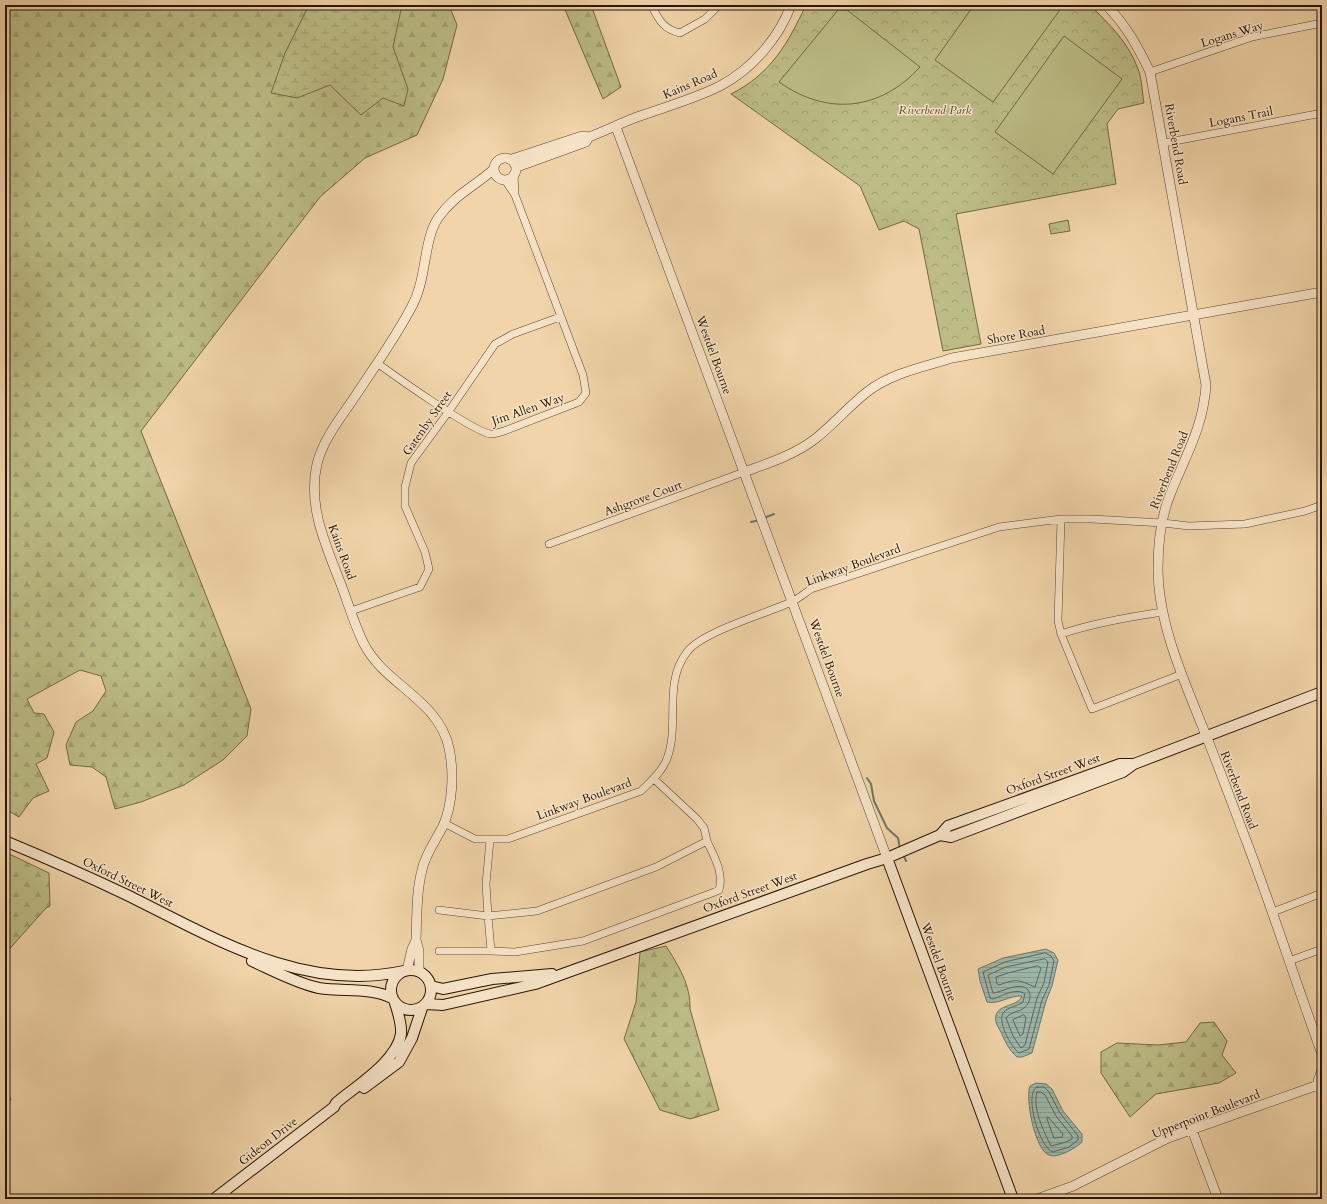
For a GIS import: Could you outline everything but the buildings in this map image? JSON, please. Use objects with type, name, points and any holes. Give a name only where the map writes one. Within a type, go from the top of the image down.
[{"type":"main road","name":"Oxford Street West","points":[[424,1006],[442,1005],[488,996],[535,984],[886,858],[940,835],[948,826],[1120,764],[1134,764],[1322,692]]},
{"type":"main road","name":"Oxford Street West","points":[[5,840],[86,876],[238,950],[276,964],[330,975],[379,976],[406,971]]},
{"type":"main road","name":"Westdel Bourne","points":[[886,858],[1014,1199]]},
{"type":"main road","name":"Oxford Street West","points":[[238,950],[252,962],[316,988],[338,991],[380,992],[393,1001]]},
{"type":"main road","points":[[406,971],[419,972],[427,977],[431,986],[430,998],[424,1006],[416,1010],[405,1010],[393,1001],[390,992],[394,979],[406,971]]},
{"type":"main road","name":"Oxford Street West","points":[[431,986],[443,989],[492,979],[521,978],[568,972]]},
{"type":"main road","name":"Gideon Drive","points":[[214,1199],[227,1195],[334,1107],[336,1103],[389,1059],[401,1035],[401,1024],[393,1001]]},
{"type":"main road","name":"Gideon Drive","points":[[336,1103],[364,1088],[399,1062],[412,1038],[424,1006]]},
{"type":"street","points":[[651,5],[661,24],[670,30],[680,33],[705,19],[719,5]]},
{"type":"street","name":"Kains Road","points":[[480,181],[509,172],[582,136],[589,137],[720,85],[747,67],[771,42],[785,22],[791,5]]},
{"type":"street","name":"Riverbend Road","points":[[1106,5],[1119,18],[1136,43],[1150,72],[1195,316],[1206,385],[1205,407],[1196,435],[1169,496],[1163,523],[1158,568],[1159,591],[1163,612],[1182,674],[1273,912],[1322,1054]]},
{"type":"street","name":"Logans Way","points":[[1150,72],[1252,37],[1322,23]]},
{"type":"street","name":"Logans Trail","points":[[1164,143],[1322,113]]},
{"type":"street","name":"Westdel Bourne","points":[[616,127],[886,858]]},
{"type":"street","name":"Kains Road","points":[[406,971],[416,940],[422,868],[444,823],[450,800],[452,772],[449,748],[445,735],[433,714],[409,691],[378,665],[365,645],[319,526],[315,479],[317,463],[330,434],[377,363],[420,293],[429,245],[437,220],[458,195],[480,181],[494,169],[499,159],[507,157],[509,172]]},
{"type":"street","points":[[494,169],[509,172]]},
{"type":"street","name":"Jim Allen Way","points":[[377,363],[449,412],[482,431],[492,434],[504,431],[579,402],[586,392],[583,374],[560,317],[515,195],[509,172]]},
{"type":"street","name":"Shore Road","points":[[744,472],[784,458],[814,439],[843,416],[868,392],[894,377],[952,358],[1195,316],[1322,292]]},
{"type":"street","name":"Gatenby Street","points":[[351,610],[420,587],[429,569],[425,552],[405,506],[405,487],[411,463],[449,412],[495,344],[513,334],[560,317]]},
{"type":"street","name":"Ashgrove Court","points":[[549,544],[744,472]]},
{"type":"street","name":"Linkway Boulevard","points":[[444,823],[475,839],[508,839],[641,791],[654,779],[666,762],[670,750],[675,674],[688,650],[708,635],[792,602],[811,589],[986,530],[999,527],[1061,519],[1092,519],[1189,526],[1245,524],[1305,511],[1322,505]]},
{"type":"street","points":[[1061,519],[1058,621],[1061,634],[1092,709],[1182,674]]},
{"type":"street","points":[[1061,634],[1105,621],[1163,612]]},
{"type":"street","points":[[439,951],[515,952],[583,941],[712,894],[719,890],[722,882],[721,875],[707,841],[704,828],[697,819],[654,779]]},
{"type":"street","points":[[490,840],[486,884],[491,951]]},
{"type":"street","points":[[439,910],[488,916],[537,911],[656,867],[707,841]]},
{"type":"street","points":[[1273,912],[1322,893]]},
{"type":"street","name":"Kains Road","points":[[416,940],[419,951],[419,972]]},
{"type":"street","points":[[1289,960],[1322,949]]},
{"type":"street","points":[[1320,1088],[1318,1078],[1322,1070]]},
{"type":"street","name":"Upperpoint Boulevard","points":[[1038,1199],[1073,1186],[1168,1138],[1320,1088]]},
{"type":"street","points":[[1192,1130],[1218,1199]]},
{"type":"green space","points":[[5,5],[449,5],[457,25],[443,79],[417,135],[365,158],[320,197],[141,431],[251,709],[247,736],[223,760],[184,785],[141,802],[115,809],[106,777],[92,767],[70,765],[66,745],[76,722],[93,711],[106,691],[101,676],[80,670],[27,699],[34,713],[44,714],[54,732],[47,758],[36,764],[49,791],[33,798],[19,817],[5,809]]},
{"type":"green space","points":[[309,5],[402,5],[393,47],[408,89],[404,106],[383,98],[361,115],[330,85],[297,98],[271,93],[285,53]]},
{"type":"green space","points":[[563,5],[591,5],[621,87],[603,99]]},
{"type":"green space","name":"Riverbend Park","points":[[806,5],[1090,5],[1118,34],[1134,60],[1140,77],[1144,103],[1118,109],[1107,124],[1116,184],[956,214],[981,344],[943,351],[919,229],[904,221],[879,230],[860,186],[731,94],[745,86],[768,67],[785,45]]},
{"type":"green space","points":[[974,5],[1060,5],[1062,7],[993,102],[935,60]]},
{"type":"green space","points":[[838,10],[847,10],[920,67],[904,82],[888,93],[870,100],[852,104],[834,104],[816,100],[797,93],[779,82]]},
{"type":"green space","points":[[1064,36],[1122,79],[1053,174],[995,132]]},
{"type":"green space","points":[[1068,220],[1070,231],[1051,234],[1049,224]]},
{"type":"green space","points":[[5,852],[49,873],[50,906],[46,908],[5,954]]},
{"type":"green space","points":[[666,946],[679,968],[686,984],[690,1000],[690,1009],[719,1110],[690,1119],[660,1110],[624,1039],[636,1002],[640,952]]},
{"type":"green space","points":[[1214,1022],[1227,1041],[1222,1055],[1236,1073],[1219,1083],[1156,1094],[1130,1117],[1101,1073],[1101,1052],[1117,1043],[1158,1045],[1186,1042],[1200,1023]]},
{"type":"green space","points":[[5,1084],[11,1100],[5,1103]]},
{"type":"water","points":[[1046,949],[1054,953],[1058,960],[1052,986],[1046,1001],[1032,1053],[1022,1057],[1017,1057],[1010,1049],[996,1024],[996,1016],[1001,1009],[1020,1000],[1022,996],[991,1003],[987,1002],[980,981],[978,969],[1003,958]]},
{"type":"water","points":[[1036,1083],[1046,1084],[1052,1089],[1063,1111],[1082,1134],[1082,1142],[1071,1150],[1057,1156],[1049,1155],[1044,1151],[1039,1144],[1032,1124],[1029,1092],[1030,1086]]},
{"type":"waterway","points":[[764,518],[774,514]]},
{"type":"waterway","points":[[751,522],[760,520]]},
{"type":"waterway","points":[[867,778],[871,784],[874,801],[887,828],[898,838],[900,849]]},
{"type":"waterway","points":[[903,854],[906,861]]}]
